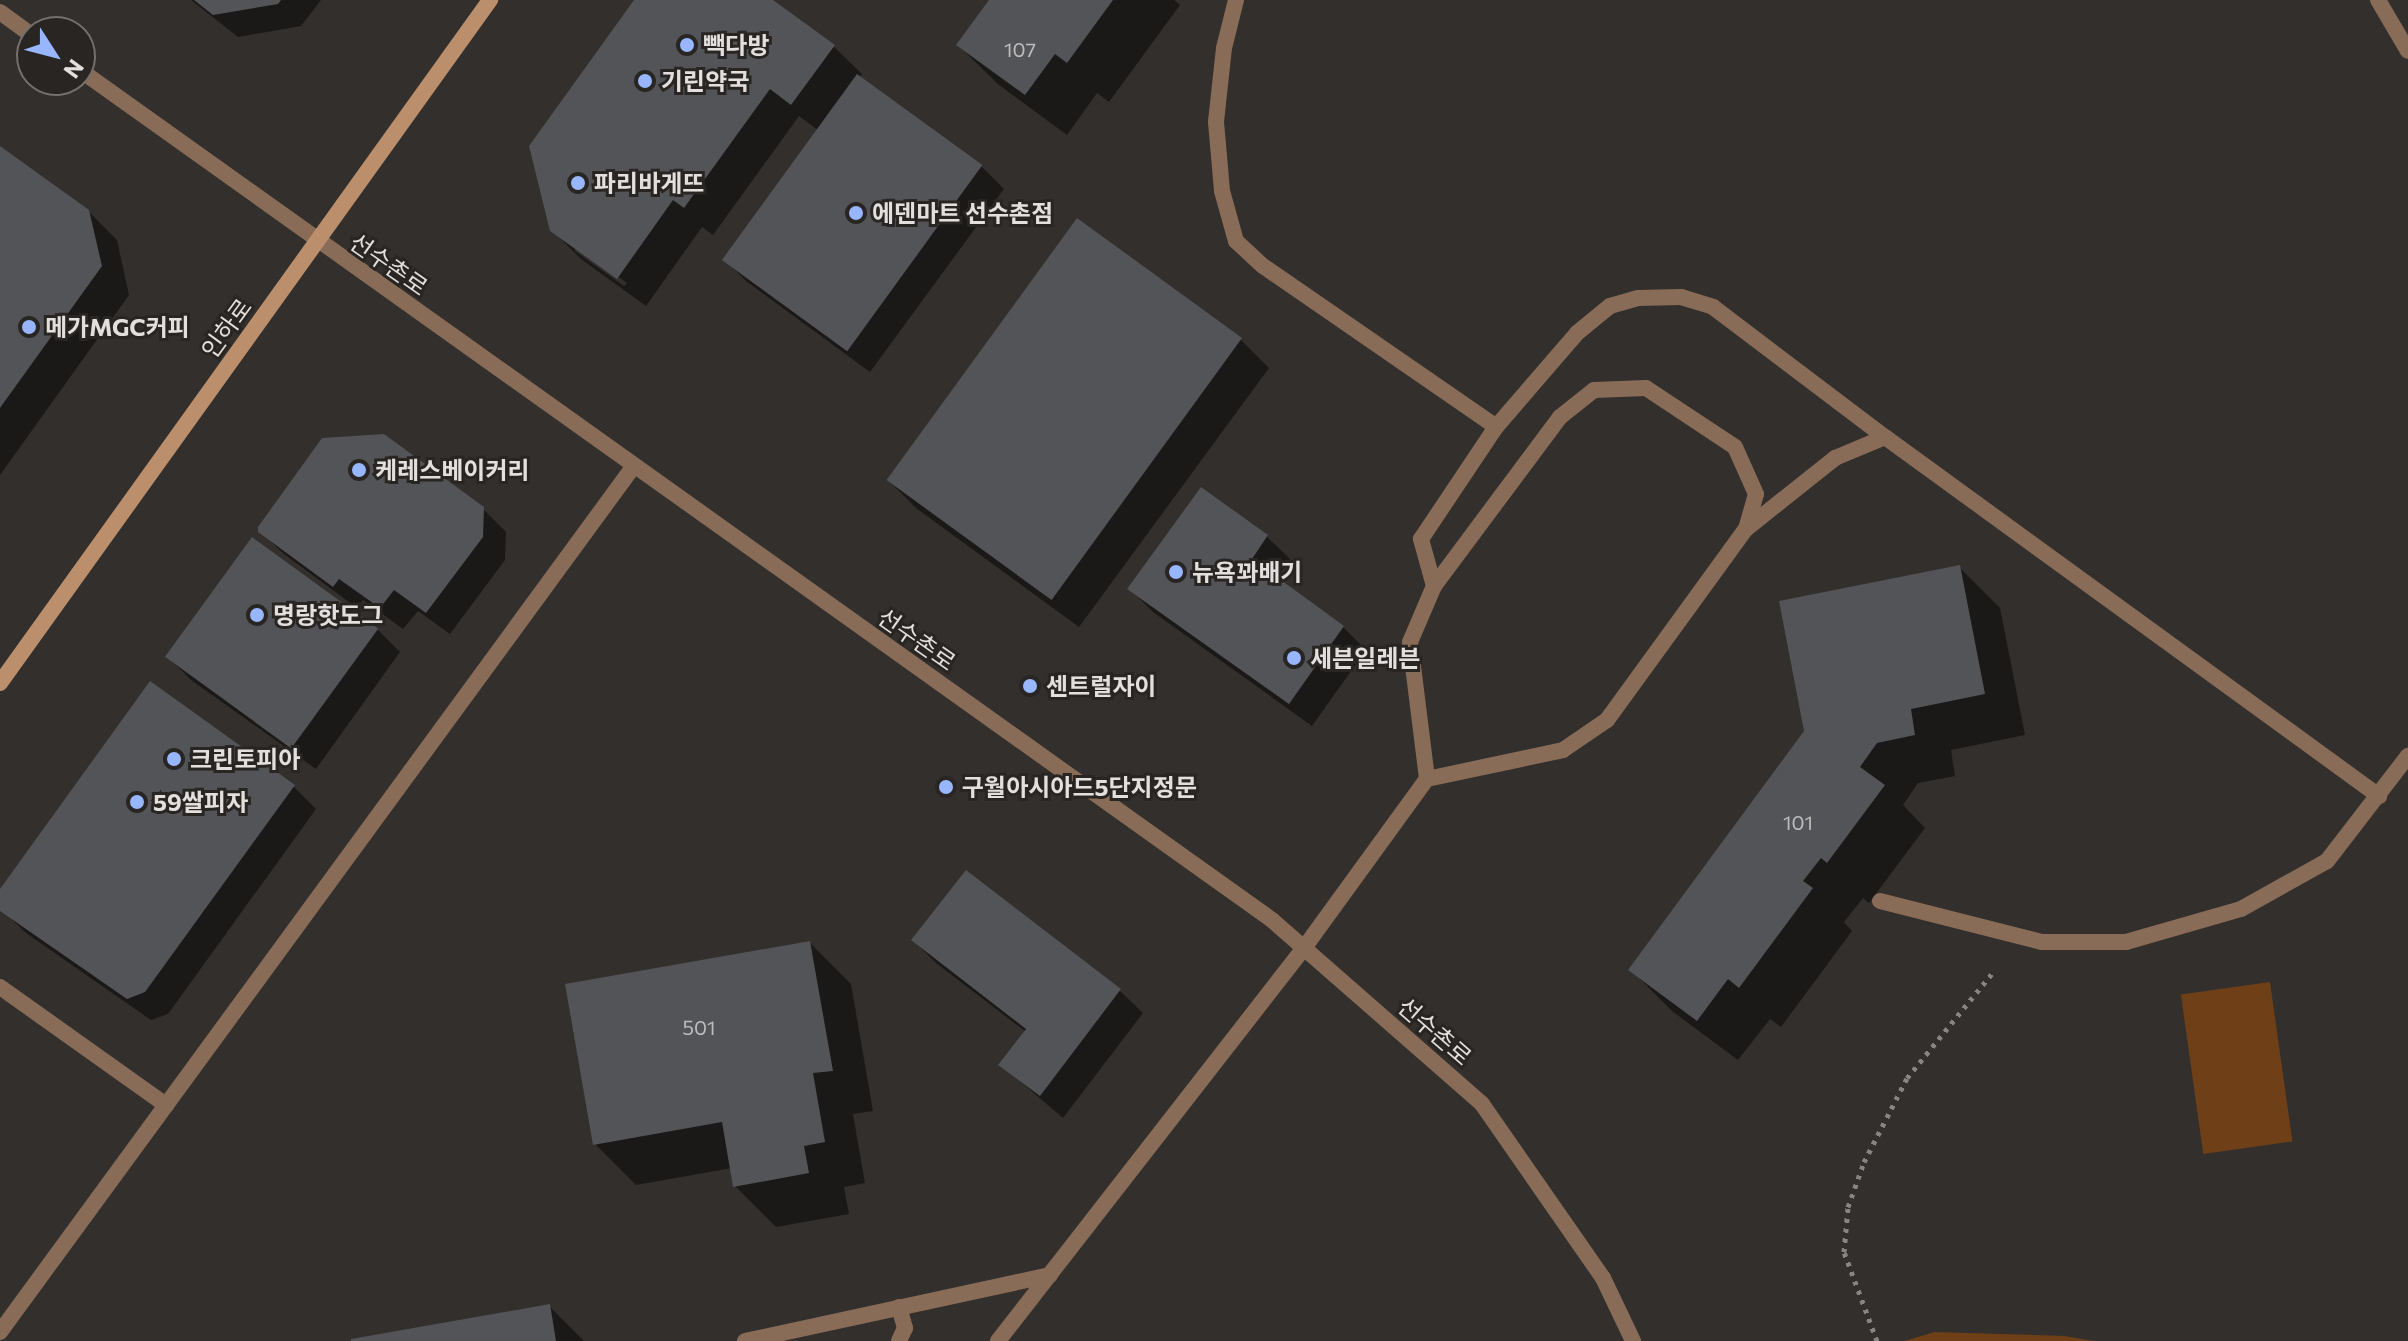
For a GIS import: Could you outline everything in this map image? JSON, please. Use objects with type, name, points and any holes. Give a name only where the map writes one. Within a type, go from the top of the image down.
[{"type":"main road","name":"인하로","points":[[0,683],[490,0]]},
{"type":"street","points":[[1236,0],[1224,48],[1216,122],[1222,191],[1236,241],[1263,266],[1496,427]]},
{"type":"street","points":[[2378,0],[2408,51]]},
{"type":"street","name":"선수촌로","points":[[96,82],[1272,920],[1482,1104],[1603,1278],[1633,1341]]},
{"type":"street","points":[[1434,586],[1421,539],[1496,427],[1577,333],[1610,306],[1638,298],[1681,297],[1713,307],[1885,437],[2379,796]]},
{"type":"street","points":[[1427,779],[1410,642],[1434,586],[1560,417],[1594,390],[1646,388],[1735,447],[1756,494],[1746,529]]},
{"type":"street","points":[[998,1341],[1304,948],[1427,779],[1563,750],[1607,720],[1746,529],[1835,458],[1885,437]]},
{"type":"street","points":[[0,1332],[633,467]]},
{"type":"street","points":[[1880,901],[2042,942],[2126,942],[2241,909],[2327,861],[2408,756]]},
{"type":"street","points":[[0,987],[166,1105]]},
{"type":"street","points":[[745,1341],[1050,1275]]},
{"type":"street","points":[[899,1307],[905,1328],[899,1341]]},
{"type":"path","points":[[1877,1341],[1860,1304],[1844,1252],[1848,1207],[1864,1162],[1907,1078],[2023,937]]},
{"type":"shaded area","points":[[2270,982],[2292,1141],[2203,1154],[2181,995]]},
{"type":"shaded area","points":[[1935,1332],[2064,1336],[2094,1341],[1904,1341]]},
{"type":"building","points":[[194,0],[281,0],[278,4],[213,15]]},
{"type":"building","points":[[634,0],[773,0],[835,45],[791,105],[770,89],[684,208],[673,200],[617,279],[550,231],[529,146]]},
{"type":"building","points":[[989,0],[1113,0],[1067,63],[1055,54],[1025,95],[956,45]]},
{"type":"building","points":[[857,74],[982,165],[847,351],[722,260]]},
{"type":"building","points":[[0,146],[89,210],[102,266],[0,408]]},
{"type":"building","points":[[1077,218],[1242,338],[1052,600],[887,480]]},
{"type":"building","points":[[384,434],[484,507],[483,537],[426,613],[394,590],[380,608],[339,579],[333,587],[258,532],[258,527],[322,438]]},
{"type":"building","points":[[1201,487],[1268,535],[1252,559],[1344,626],[1289,704],[1127,589]]},
{"type":"building","points":[[252,537],[378,629],[291,748],[165,657]]},
{"type":"building","points":[[1960,565],[1985,694],[1911,709],[1915,735],[1877,743],[1860,767],[1885,785],[1827,863],[1821,858],[1803,881],[1813,888],[1739,988],[1728,979],[1697,1021],[1628,970],[1804,731],[1779,601]]},
{"type":"building","points":[[150,681],[295,785],[145,992],[127,999],[0,911],[0,889]]},
{"type":"building","points":[[966,870],[1121,989],[1040,1096],[998,1065],[1026,1029],[911,940]]},
{"type":"building","points":[[810,941],[833,1071],[813,1073],[825,1142],[804,1146],[809,1173],[733,1187],[722,1122],[593,1145],[565,984]]},
{"type":"building","points":[[550,1304],[556,1341],[351,1341],[351,1339]]},
{"type":"place","name":"빽다방","points":[[687,45]]},
{"type":"place","name":"기린약국","points":[[645,81]]},
{"type":"place","name":"파리바게뜨","points":[[578,183]]},
{"type":"place","name":"에덴마트 선수촌점","points":[[856,213]]},
{"type":"place","name":"메가MGC커피","points":[[29,327]]},
{"type":"place","name":"케레스베이커리","points":[[359,470]]},
{"type":"place","name":"뉴욕꽈배기","points":[[1176,572]]},
{"type":"place","name":"명랑핫도그","points":[[257,615]]},
{"type":"place","name":"세븐일레븐","points":[[1294,658]]},
{"type":"place","name":"센트럴자이","points":[[1030,686]]},
{"type":"place","name":"크린토피아","points":[[174,759]]},
{"type":"place","name":"구월아시아드5단지정문","points":[[946,787]]},
{"type":"place","name":"59쌀피자","points":[[137,802]]}]
